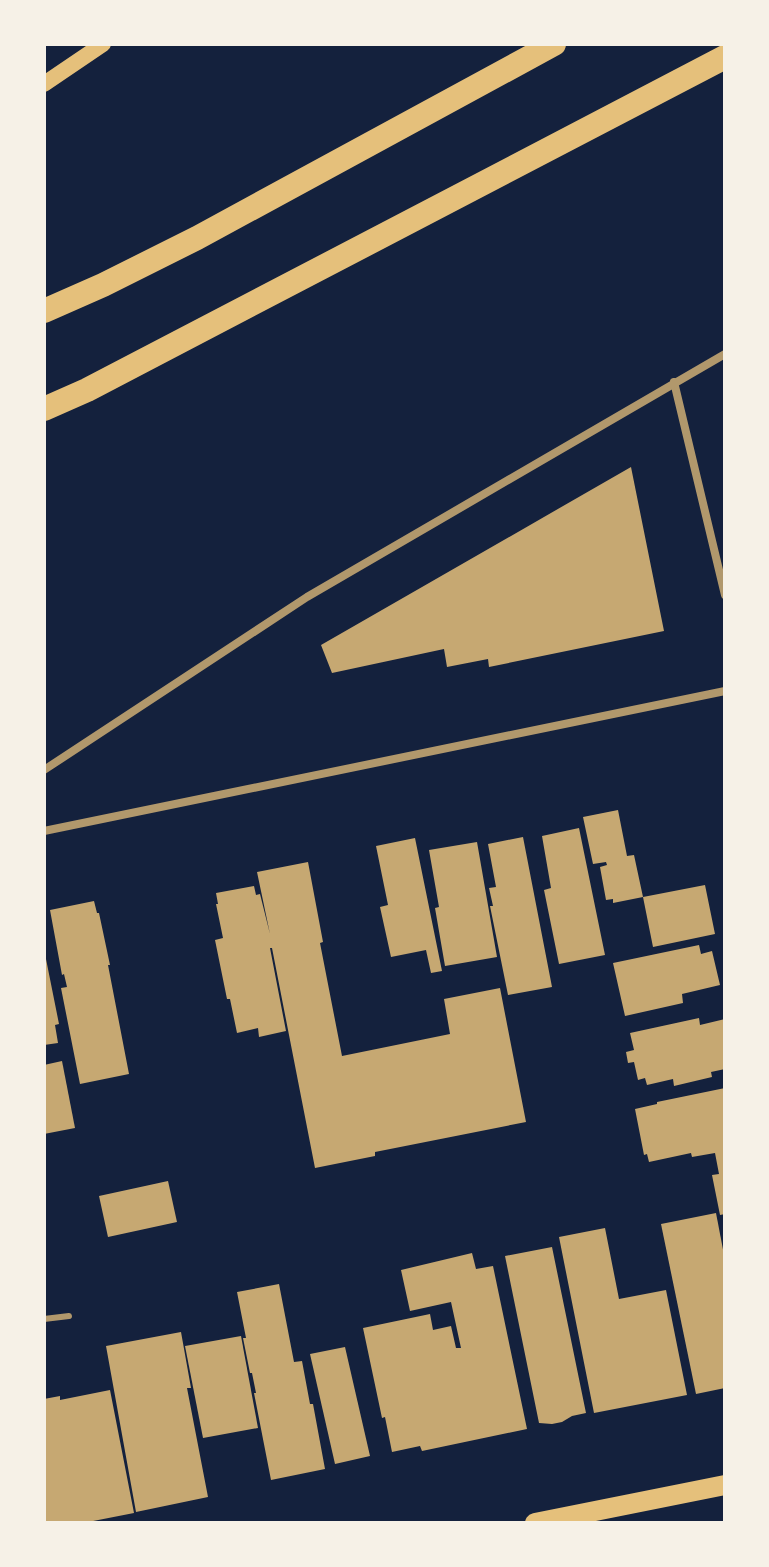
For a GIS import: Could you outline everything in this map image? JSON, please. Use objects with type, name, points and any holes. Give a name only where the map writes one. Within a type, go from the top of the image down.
[{"type":"highway","points":[[44,311],[197,238],[554,44]]},
{"type":"highway","points":[[44,409],[87,390],[725,57]]},
{"type":"main road","points":[[44,84],[103,44]]},
{"type":"main road","points":[[535,1523],[725,1485]]},
{"type":"street","points":[[44,770],[307,597],[725,354]]},
{"type":"street","points":[[674,382],[725,595]]},
{"type":"street","points":[[44,831],[725,691]]},
{"type":"lane","points":[[44,1319],[69,1316]]},
{"type":"building","points":[[631,467],[664,631],[489,667],[488,659],[447,667],[444,649],[332,673],[321,645]]},
{"type":"building","points":[[618,810],[627,856],[634,855],[643,897],[613,903],[613,899],[606,900],[600,867],[607,865],[606,862],[593,864],[583,817]]},
{"type":"building","points":[[579,828],[605,955],[559,964],[544,890],[551,888],[542,836]]},
{"type":"building","points":[[523,837],[552,987],[508,995],[490,906],[493,906],[489,888],[496,887],[488,844]]},
{"type":"building","points":[[415,838],[442,971],[431,973],[426,950],[391,957],[380,907],[388,905],[376,846]]},
{"type":"building","points":[[477,842],[497,957],[445,966],[429,850]]},
{"type":"building","points":[[308,862],[342,1056],[450,1034],[444,999],[500,988],[526,1122],[375,1152],[375,1156],[315,1168],[272,948],[286,1031],[259,1037],[258,1028],[237,1033],[215,940],[223,938],[216,893],[254,886],[256,895],[260,894],[270,934],[257,872]]},
{"type":"building","points":[[705,885],[715,934],[653,947],[643,897]]},
{"type":"building","points":[[94,901],[110,965],[129,1074],[80,1084],[61,988],[67,987],[50,910]]},
{"type":"building","points":[[699,945],[701,954],[712,951],[720,985],[682,994],[683,1003],[625,1016],[613,963]]},
{"type":"building","points":[[44,954],[59,1024],[55,1025],[58,1043],[44,1045]]},
{"type":"building","points":[[699,1018],[700,1025],[725,1019],[725,1069],[711,1072],[712,1077],[674,1086],[673,1079],[647,1085],[645,1078],[638,1080],[634,1062],[628,1063],[626,1052],[634,1050],[630,1033]]},
{"type":"building","points":[[62,1061],[75,1128],[44,1134],[44,1065]]},
{"type":"building","points":[[725,1088],[725,1214],[720,1215],[712,1175],[719,1174],[715,1153],[692,1157],[691,1153],[649,1162],[647,1154],[644,1155],[635,1109]]},
{"type":"building","points":[[168,1181],[177,1222],[108,1237],[99,1196]]},
{"type":"building","points":[[716,1213],[725,1260],[725,1388],[696,1394],[661,1224]]},
{"type":"building","points":[[605,1228],[619,1299],[666,1290],[687,1395],[594,1413],[559,1237]]},
{"type":"building","points":[[552,1247],[586,1413],[552,1424],[539,1423],[505,1256]]},
{"type":"building","points":[[472,1253],[476,1269],[493,1266],[527,1429],[422,1451],[420,1446],[392,1452],[363,1328],[430,1314],[433,1330],[451,1326],[456,1348],[461,1348],[451,1302],[410,1311],[401,1270]]},
{"type":"building","points":[[279,1284],[294,1362],[302,1361],[325,1469],[271,1480],[237,1292]]},
{"type":"building","points":[[181,1332],[191,1388],[187,1388],[208,1497],[136,1512],[106,1346]]},
{"type":"building","points":[[241,1336],[258,1428],[203,1438],[185,1346]]},
{"type":"building","points":[[345,1347],[370,1456],[335,1464],[310,1354]]},
{"type":"building","points":[[110,1390],[134,1513],[83,1523],[44,1523],[44,1399],[60,1396],[60,1400]]}]
